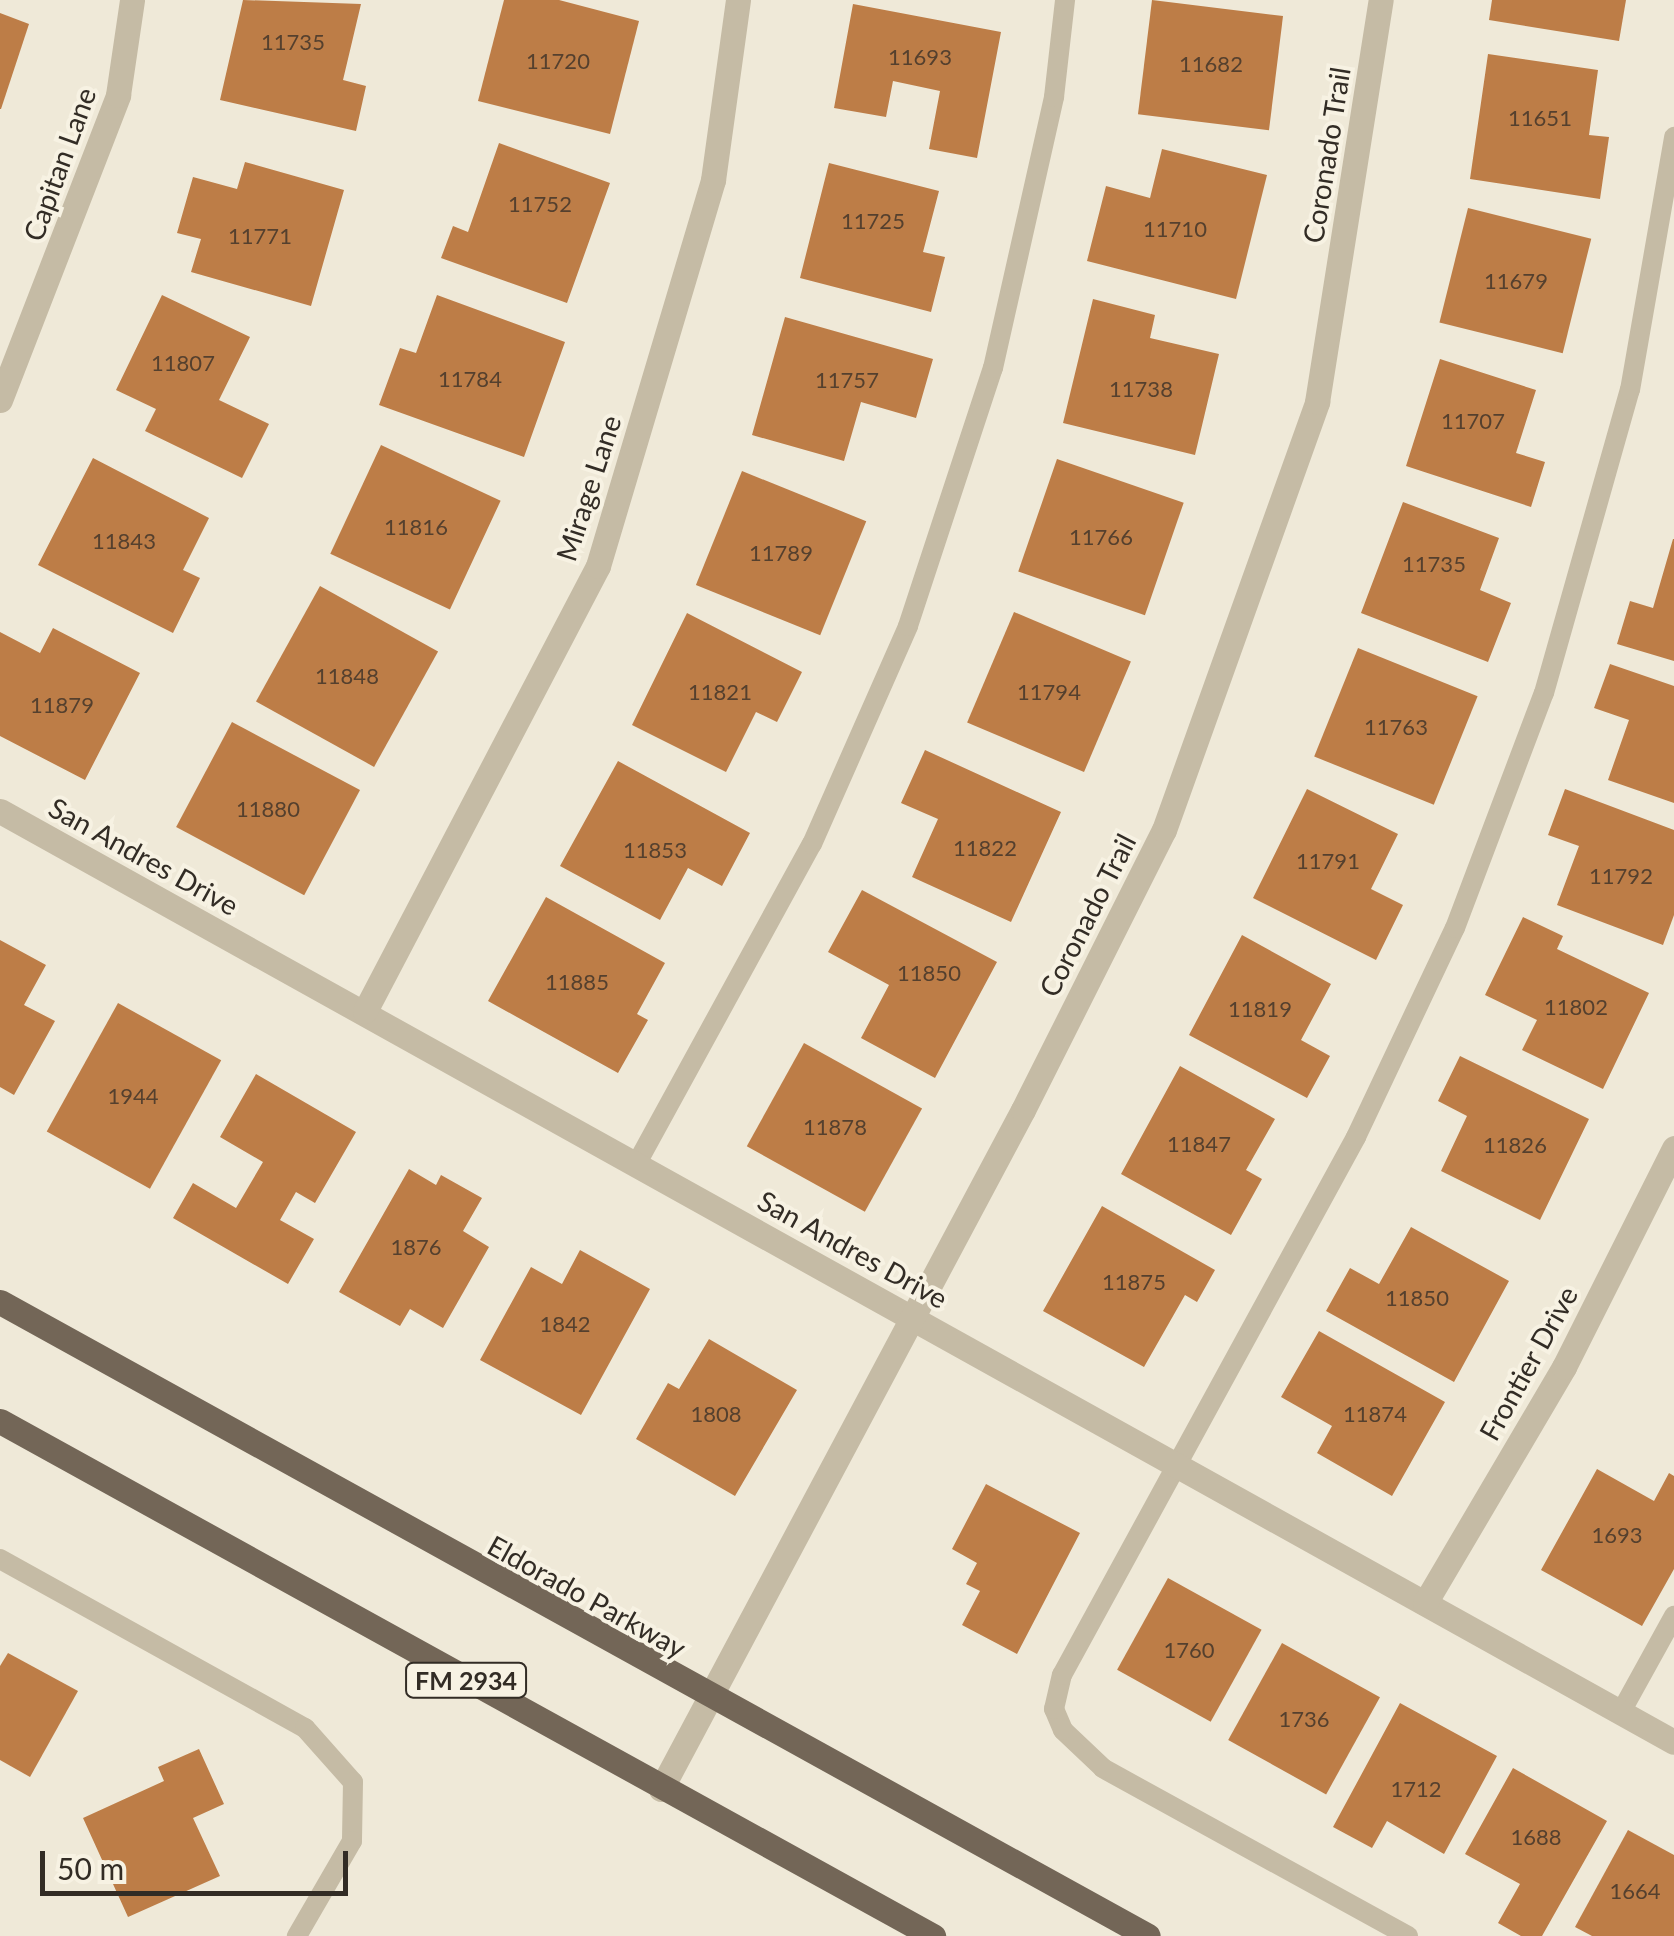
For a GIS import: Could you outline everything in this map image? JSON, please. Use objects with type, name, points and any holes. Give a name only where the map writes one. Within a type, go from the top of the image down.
[{"type":"main road","name":"Eldorado Parkway","points":[[0,1302],[710,1699],[1148,1936]]},
{"type":"main road","name":"FM 2934","points":[[0,1421],[933,1936]]},
{"type":"street","name":"Capitan Lane","points":[[0,400],[118,96],[132,0]]},
{"type":"street","name":"Mirage Lane","points":[[365,1011],[598,566],[713,180],[738,0]]},
{"type":"street","name":"Coronado Trail","points":[[661,1789],[914,1317],[1164,830],[1317,402],[1381,0]]},
{"type":"street","name":"San Andres Drive","points":[[0,811],[1674,1742]]},
{"type":"street","name":"Frontier Drive","points":[[1425,1603],[1564,1367],[1674,1148]]},
{"type":"lane","points":[[637,1163],[812,844],[908,626],[993,368],[1054,98],[1065,0]]},
{"type":"lane","points":[[1408,1936],[1103,1768],[1063,1730],[1054,1709],[1062,1675],[1180,1466],[1356,1136],[1447,946],[1544,693],[1630,390],[1674,137]]},
{"type":"lane","points":[[0,1559],[305,1728],[353,1782],[352,1841],[297,1936]]},
{"type":"lane","points":[[1621,1712],[1674,1616]]},
{"type":"building","points":[[243,0],[361,4],[343,80],[366,86],[356,131],[220,100]]},
{"type":"building","points":[[504,0],[559,0],[639,21],[610,134],[478,101]]},
{"type":"building","points":[[1152,0],[1283,16],[1269,130],[1138,114]]},
{"type":"building","points":[[1492,0],[1626,0],[1619,41],[1489,20]]},
{"type":"building","points":[[853,4],[1001,32],[977,158],[929,149],[940,91],[893,81],[886,117],[834,108]]},
{"type":"building","points":[[0,13],[29,24],[1,109],[0,109]]},
{"type":"building","points":[[1488,54],[1598,70],[1589,135],[1609,137],[1600,199],[1470,179]]},
{"type":"building","points":[[499,143],[610,183],[567,303],[441,258],[453,226],[468,232]]},
{"type":"building","points":[[1162,149],[1267,175],[1236,299],[1087,261],[1106,186],[1150,198]]},
{"type":"building","points":[[245,162],[344,190],[311,306],[191,272],[201,239],[177,233],[193,177],[237,189]]},
{"type":"building","points":[[829,163],[939,191],[923,252],[945,257],[931,312],[800,278]]},
{"type":"building","points":[[1468,208],[1591,239],[1563,353],[1439,322]]},
{"type":"building","points":[[162,295],[250,337],[219,400],[269,424],[242,478],[145,431],[156,409],[116,390]]},
{"type":"building","points":[[437,295],[565,342],[524,457],[379,405],[400,348],[416,353]]},
{"type":"building","points":[[1093,299],[1155,315],[1150,338],[1219,354],[1195,455],[1063,423]]},
{"type":"building","points":[[785,317],[933,359],[916,418],[861,402],[844,461],[752,435]]},
{"type":"building","points":[[1440,359],[1536,390],[1516,453],[1545,462],[1531,507],[1406,466]]},
{"type":"building","points":[[381,445],[501,501],[450,610],[330,554]]},
{"type":"building","points":[[93,458],[209,518],[183,570],[200,578],[173,633],[38,565]]},
{"type":"building","points":[[1057,459],[1184,503],[1145,615],[1018,572]]},
{"type":"building","points":[[742,471],[866,521],[820,635],[696,585]]},
{"type":"building","points":[[1403,502],[1499,538],[1480,590],[1511,603],[1488,662],[1361,613]]},
{"type":"building","points":[[1673,539],[1674,661],[1617,644],[1630,601],[1653,608]]},
{"type":"building","points":[[320,586],[438,651],[374,767],[256,701]]},
{"type":"building","points":[[1014,612],[1131,662],[1084,772],[967,722]]},
{"type":"building","points":[[687,613],[802,672],[777,722],[756,712],[726,772],[632,725]]},
{"type":"building","points":[[53,628],[140,673],[85,780],[0,736],[0,632],[40,653]]},
{"type":"building","points":[[1358,648],[1478,696],[1434,805],[1314,756]]},
{"type":"building","points":[[1610,664],[1674,686],[1674,803],[1608,780],[1629,720],[1594,708]]},
{"type":"building","points":[[232,722],[360,790],[304,895],[176,827]]},
{"type":"building","points":[[925,750],[1061,812],[1011,922],[912,877],[938,819],[901,803]]},
{"type":"building","points":[[618,761],[750,833],[722,886],[688,868],[660,920],[560,866]]},
{"type":"building","points":[[1307,789],[1398,834],[1371,889],[1403,905],[1376,960],[1253,898]]},
{"type":"building","points":[[1565,789],[1674,830],[1674,915],[1663,945],[1557,905],[1579,846],[1548,835]]},
{"type":"building","points":[[862,890],[997,962],[935,1078],[861,1038],[889,985],[828,952]]},
{"type":"building","points":[[546,897],[665,963],[637,1014],[648,1020],[618,1073],[488,1001]]},
{"type":"building","points":[[1523,917],[1563,936],[1557,949],[1649,993],[1603,1089],[1522,1050],[1537,1020],[1485,995]]},
{"type":"building","points":[[1242,935],[1331,984],[1301,1040],[1330,1056],[1307,1098],[1189,1035]]},
{"type":"building","points":[[0,940],[46,965],[24,1005],[55,1021],[14,1095],[0,1087]]},
{"type":"building","points":[[118,1003],[221,1060],[150,1189],[47,1132]]},
{"type":"building","points":[[804,1043],[922,1108],[865,1212],[747,1146]]},
{"type":"building","points":[[1460,1056],[1589,1119],[1540,1220],[1441,1171],[1467,1116],[1438,1101]]},
{"type":"building","points":[[1180,1066],[1275,1119],[1246,1170],[1262,1179],[1231,1235],[1121,1174]]},
{"type":"building","points":[[256,1074],[356,1132],[315,1203],[296,1192],[280,1220],[314,1239],[288,1284],[173,1218],[193,1183],[236,1208],[263,1162],[220,1137]]},
{"type":"building","points":[[409,1169],[436,1185],[441,1175],[482,1198],[463,1231],[489,1247],[443,1328],[410,1309],[400,1326],[339,1292]]},
{"type":"building","points":[[1102,1206],[1215,1270],[1197,1302],[1185,1295],[1144,1367],[1043,1311]]},
{"type":"building","points":[[1411,1227],[1509,1281],[1454,1382],[1326,1311],[1350,1268],[1379,1284]]},
{"type":"building","points":[[580,1250],[650,1289],[581,1415],[480,1360],[531,1267],[562,1284]]},
{"type":"building","points":[[1319,1331],[1445,1402],[1392,1496],[1317,1453],[1332,1426],[1281,1397]]},
{"type":"building","points":[[709,1339],[797,1390],[735,1496],[636,1439],[668,1383],[679,1389]]},
{"type":"building","points":[[1597,1469],[1654,1501],[1669,1473],[1674,1476],[1674,1569],[1642,1626],[1541,1570]]},
{"type":"building","points":[[986,1484],[1080,1533],[1017,1654],[962,1625],[980,1591],[966,1584],[977,1563],[952,1549]]},
{"type":"building","points":[[1168,1578],[1262,1630],[1211,1722],[1117,1670]]},
{"type":"building","points":[[1282,1643],[1380,1697],[1326,1794],[1228,1740]]},
{"type":"building","points":[[8,1653],[78,1691],[30,1777],[0,1760],[0,1666]]},
{"type":"building","points":[[1400,1703],[1497,1756],[1444,1854],[1387,1821],[1372,1848],[1333,1827]]},
{"type":"building","points":[[199,1749],[224,1804],[193,1818],[220,1876],[128,1917],[83,1818],[164,1781],[158,1767]]},
{"type":"building","points":[[1513,1768],[1607,1821],[1542,1936],[1521,1936],[1498,1923],[1520,1884],[1465,1854]]},
{"type":"building","points":[[1628,1830],[1674,1855],[1674,1936],[1592,1936],[1575,1927]]}]
